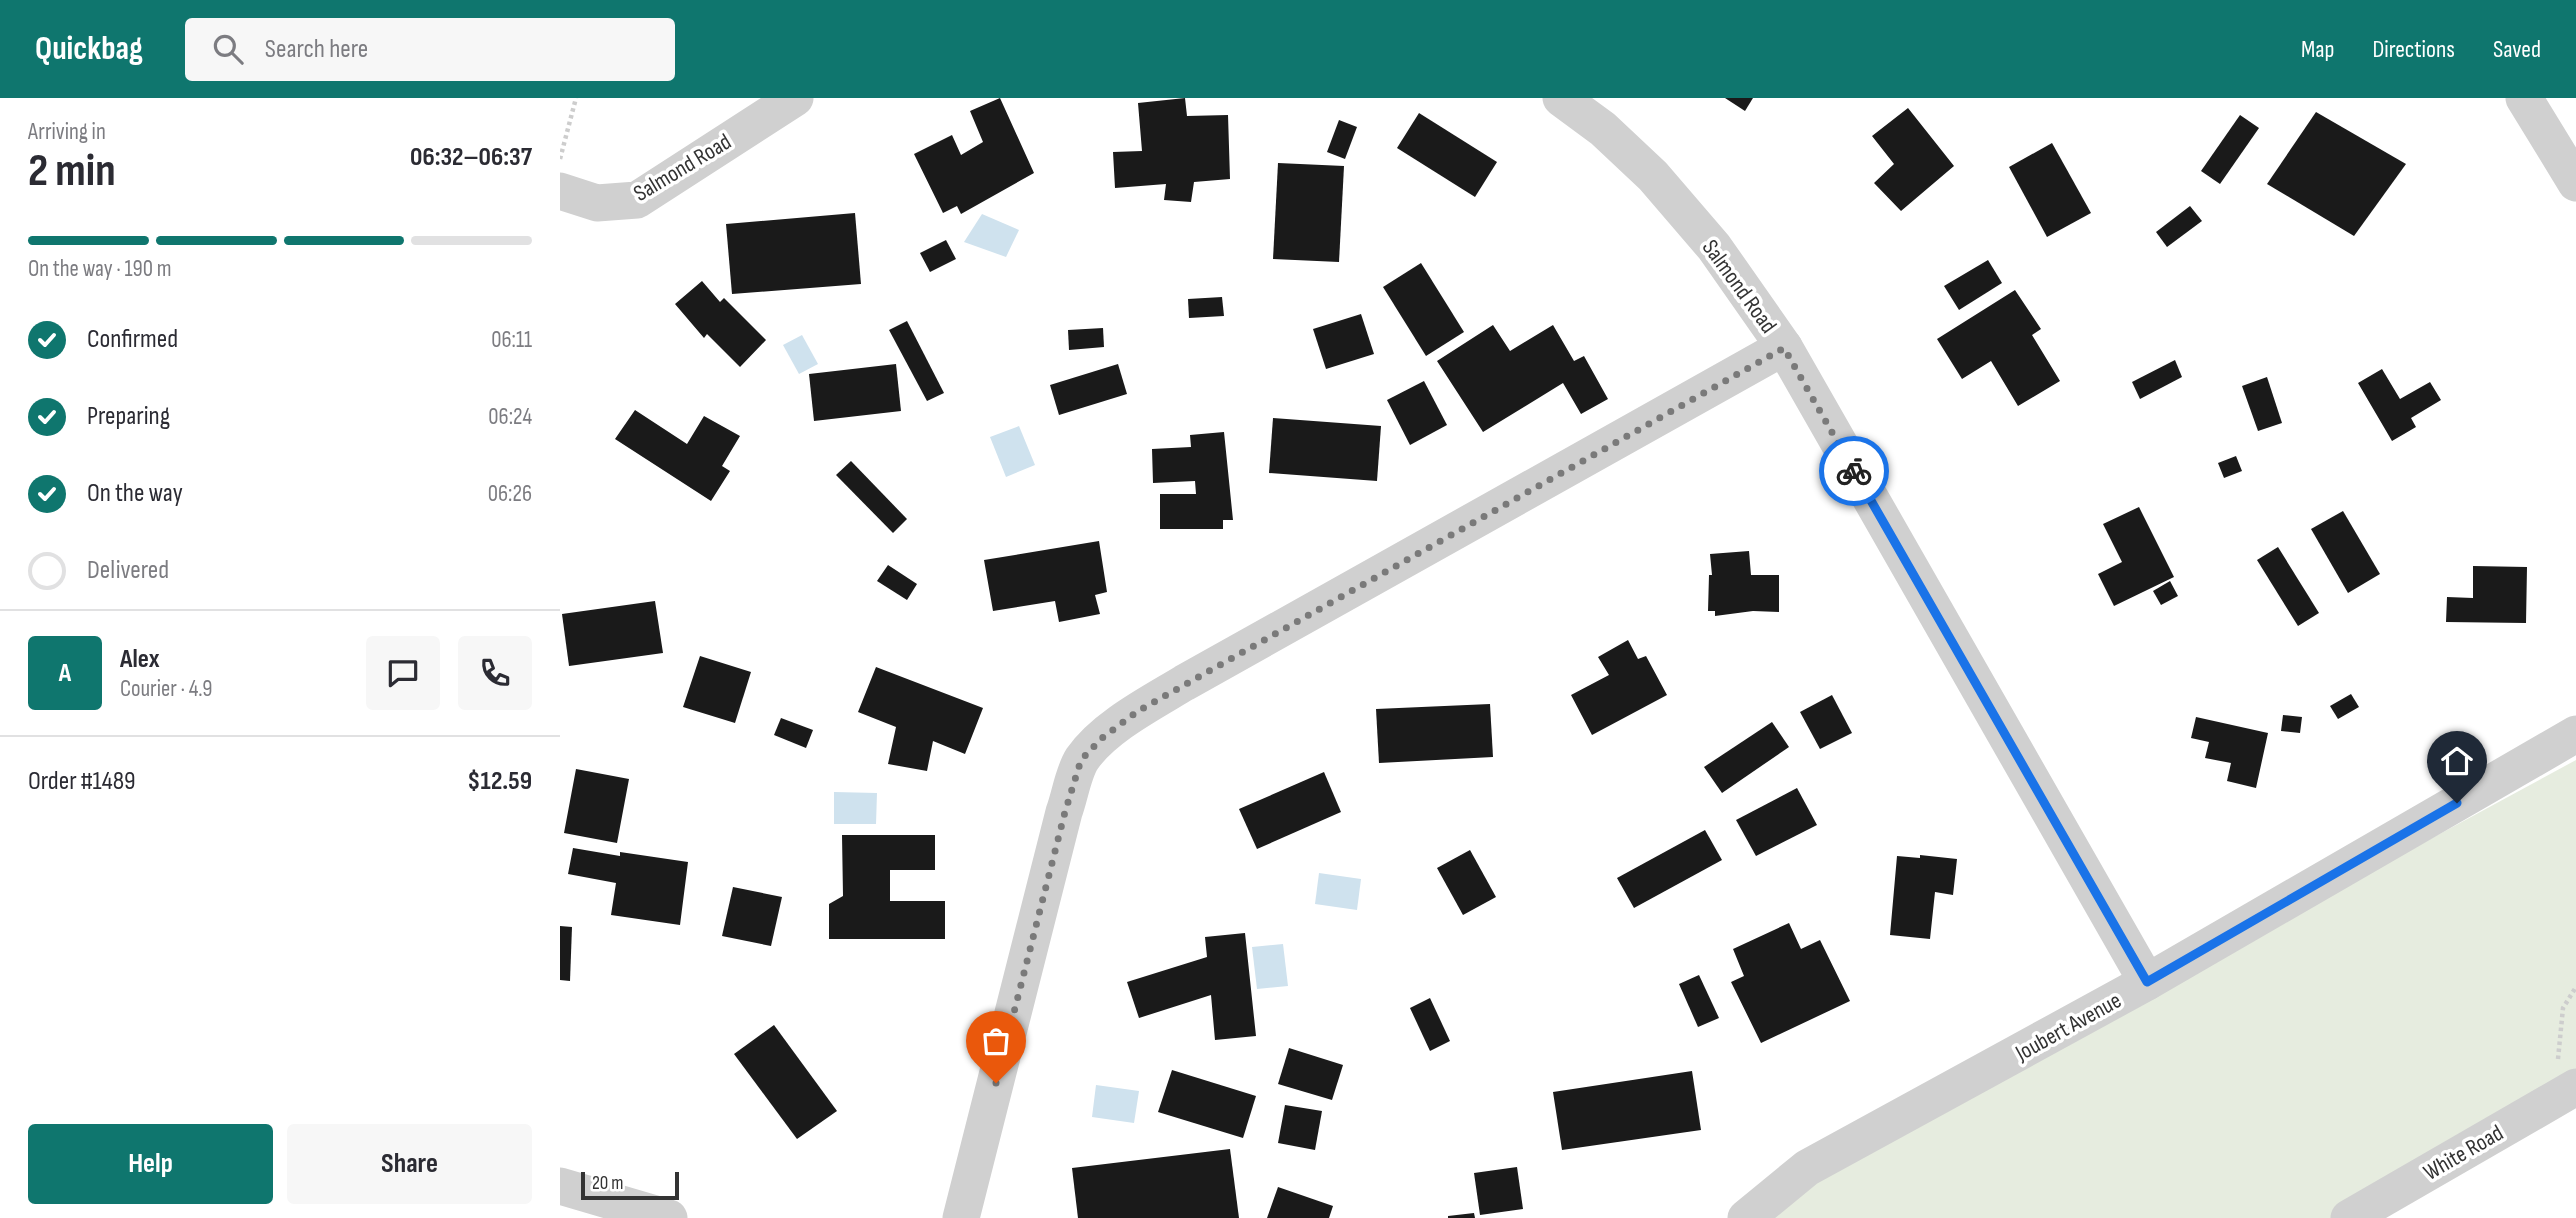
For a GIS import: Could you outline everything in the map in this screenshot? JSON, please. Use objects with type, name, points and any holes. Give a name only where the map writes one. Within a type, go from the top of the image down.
[{"type":"street","name":"Salmond Road","points":[[560,191],[597,204],[637,200],[795,98]]},
{"type":"street","name":"Salmond Road","points":[[1561,98],[1603,129],[1653,176],[1714,247],[1784,348],[2147,982]]},
{"type":"street","points":[[2524,98],[2576,183]]},
{"type":"street","points":[[961,1218],[1065,812],[1081,760],[1138,711],[1172,690],[1784,348]]},
{"type":"street","name":"Joubert Avenue","points":[[1746,1218],[1807,1168],[2147,982],[2576,734]]},
{"type":"street","name":"White Road","points":[[2349,1218],[2565,1093]]},
{"type":"street","points":[[560,1186],[669,1218]]},
{"type":"path","points":[[560,160],[576,98]]},
{"type":"path","points":[[2565,1093],[2564,1008],[2576,987]]},
{"type":"shaded area","points":[[2576,760],[2576,1077],[2331,1218],[1760,1218],[1809,1176]]},
{"type":"water","points":[[982,214],[1019,230],[1006,257],[964,242]]},
{"type":"water","points":[[802,335],[818,364],[799,374],[783,345]]},
{"type":"water","points":[[1019,426],[1035,465],[1006,477],[990,437]]},
{"type":"water","points":[[834,792],[877,793],[876,824],[834,824]]},
{"type":"water","points":[[1319,873],[1361,879],[1357,910],[1315,904]]},
{"type":"water","points":[[1283,944],[1288,986],[1257,989],[1252,947]]},
{"type":"water","points":[[1096,1085],[1139,1091],[1134,1123],[1092,1117]]},
{"type":"building","points":[[1000,98],[1034,173],[961,214],[957,206],[943,213],[914,154],[952,135],[961,155],[983,142],[970,111]]},
{"type":"building","points":[[1185,98],[1187,116],[1228,115],[1230,179],[1194,182],[1191,202],[1164,200],[1166,184],[1115,188],[1113,152],[1142,151],[1138,103]]},
{"type":"building","points":[[1725,98],[1753,98],[1745,111]]},
{"type":"building","points":[[1908,108],[1954,166],[1901,211],[1874,183],[1894,164],[1872,136]]},
{"type":"building","points":[[2316,112],[2406,164],[2354,236],[2267,184]]},
{"type":"building","points":[[1419,113],[1497,162],[1475,197],[1397,148]]},
{"type":"building","points":[[2240,115],[2259,128],[2220,184],[2201,171]]},
{"type":"building","points":[[1339,120],[1357,127],[1345,159],[1327,152]]},
{"type":"building","points":[[2052,143],[2091,213],[2047,237],[2009,167]]},
{"type":"building","points":[[1278,163],[1344,166],[1339,262],[1273,259]]},
{"type":"building","points":[[2190,206],[2202,221],[2167,247],[2156,232]]},
{"type":"building","points":[[855,213],[861,284],[732,294],[726,224]]},
{"type":"building","points":[[946,240],[956,259],[930,272],[920,253]]},
{"type":"building","points":[[1988,260],[2002,283],[1959,310],[1944,286]]},
{"type":"building","points":[[1421,263],[1464,332],[1426,356],[1383,287]]},
{"type":"building","points":[[702,281],[720,302],[724,298],[766,340],[740,367],[707,334],[704,338],[675,304]]},
{"type":"building","points":[[2015,290],[2041,329],[2032,335],[2060,381],[2018,406],[1991,361],[1962,379],[1937,339]]},
{"type":"building","points":[[1222,297],[1224,316],[1189,318],[1188,299]]},
{"type":"building","points":[[1361,314],[1374,354],[1326,369],[1313,329]]},
{"type":"building","points":[[907,321],[944,393],[927,401],[889,330]]},
{"type":"building","points":[[1493,325],[1510,351],[1553,325],[1574,361],[1584,356],[1608,399],[1581,414],[1563,383],[1483,432],[1437,361]]},
{"type":"building","points":[[1103,328],[1104,347],[1069,350],[1068,330]]},
{"type":"building","points":[[2175,360],[2182,377],[2140,399],[2132,382]]},
{"type":"building","points":[[896,364],[901,411],[814,421],[809,374]]},
{"type":"building","points":[[1118,364],[1127,394],[1059,415],[1050,385]]},
{"type":"building","points":[[2382,369],[2400,399],[2430,382],[2441,400],[2411,418],[2416,427],[2392,441],[2358,383]]},
{"type":"building","points":[[2267,377],[2282,423],[2258,431],[2242,386]]},
{"type":"building","points":[[1424,381],[1447,425],[1410,445],[1387,400]]},
{"type":"building","points":[[635,410],[687,444],[704,416],[740,436],[722,466],[730,471],[711,501],[615,439]]},
{"type":"building","points":[[1273,418],[1381,426],[1377,481],[1269,473]]},
{"type":"building","points":[[1224,432],[1233,520],[1223,520],[1223,529],[1160,529],[1160,494],[1196,494],[1195,481],[1153,483],[1152,449],[1191,447],[1190,435]]},
{"type":"building","points":[[2236,456],[2242,471],[2224,478],[2218,463]]},
{"type":"building","points":[[851,461],[907,519],[893,533],[836,475]]},
{"type":"building","points":[[2139,507],[2174,577],[2114,606],[2098,574],[2122,562],[2103,524]]},
{"type":"building","points":[[2343,511],[2380,574],[2348,593],[2311,529]]},
{"type":"building","points":[[1099,541],[1107,592],[1095,595],[1100,614],[1059,622],[1055,601],[993,611],[984,560]]},
{"type":"building","points":[[2278,547],[2319,613],[2298,626],[2257,560]]},
{"type":"building","points":[[1749,551],[1751,575],[1779,575],[1779,612],[1753,611],[1715,616],[1715,611],[1708,611],[1709,575],[1712,575],[1710,554]]},
{"type":"building","points":[[888,565],[917,584],[907,600],[877,581]]},
{"type":"building","points":[[2473,566],[2527,567],[2526,623],[2446,622],[2447,597],[2473,598]]},
{"type":"building","points":[[2170,581],[2178,596],[2161,605],[2153,591]]},
{"type":"building","points":[[655,601],[663,653],[569,666],[562,614]]},
{"type":"building","points":[[1628,640],[1638,659],[1646,656],[1667,695],[1592,735],[1571,695],[1609,675],[1598,657]]},
{"type":"building","points":[[700,656],[751,672],[735,723],[683,707]]},
{"type":"building","points":[[876,667],[983,708],[965,754],[933,741],[927,771],[888,764],[896,727],[858,712]]},
{"type":"building","points":[[2351,694],[2359,707],[2338,719],[2330,706]]},
{"type":"building","points":[[1832,695],[1852,733],[1820,749],[1800,712]]},
{"type":"building","points":[[1490,704],[1493,757],[1379,763],[1376,709]]},
{"type":"building","points":[[2283,715],[2302,717],[2300,733],[2281,731]]},
{"type":"building","points":[[2196,717],[2268,733],[2256,788],[2227,781],[2231,763],[2205,758],[2209,742],[2191,738]]},
{"type":"building","points":[[781,718],[813,730],[806,748],[774,735]]},
{"type":"building","points":[[1772,722],[1789,747],[1722,793],[1704,767]]},
{"type":"building","points":[[576,769],[629,779],[617,843],[564,833]]},
{"type":"building","points":[[1324,772],[1341,812],[1257,849],[1239,809]]},
{"type":"building","points":[[1797,788],[1817,825],[1756,856],[1736,820]]},
{"type":"building","points":[[1705,830],[1722,860],[1634,908],[1617,878]]},
{"type":"building","points":[[842,835],[935,835],[935,870],[890,870],[890,901],[945,901],[945,939],[829,939],[829,904],[843,896]]},
{"type":"building","points":[[573,848],[620,856],[620,852],[688,862],[680,925],[611,915],[616,883],[568,874]]},
{"type":"building","points":[[1470,850],[1496,897],[1463,915],[1437,868]]},
{"type":"building","points":[[1920,855],[1957,859],[1953,895],[1935,892],[1930,939],[1890,935],[1897,856],[1920,858]]},
{"type":"building","points":[[733,887],[782,897],[771,946],[722,936]]},
{"type":"building","points":[[1789,923],[1801,949],[1820,940],[1850,1001],[1761,1043],[1731,982],[1744,976],[1733,949]]},
{"type":"building","points":[[560,926],[572,927],[570,981],[560,980]]},
{"type":"building","points":[[1245,933],[1256,1036],[1215,1040],[1211,995],[1139,1018],[1127,982],[1207,957],[1205,937]]},
{"type":"building","points":[[1699,975],[1719,1018],[1698,1027],[1679,984]]},
{"type":"building","points":[[1430,998],[1450,1041],[1430,1051],[1410,1008]]},
{"type":"building","points":[[774,1025],[837,1111],[797,1139],[734,1054]]},
{"type":"building","points":[[1289,1048],[1343,1065],[1332,1100],[1278,1084]]},
{"type":"building","points":[[1172,1070],[1256,1096],[1243,1138],[1158,1112]]},
{"type":"building","points":[[1692,1071],[1701,1130],[1562,1150],[1553,1092]]},
{"type":"building","points":[[1285,1105],[1322,1111],[1315,1150],[1278,1143]]},
{"type":"building","points":[[1230,1149],[1239,1218],[1078,1218],[1072,1168]]},
{"type":"building","points":[[1517,1167],[1523,1209],[1480,1215],[1474,1173]]},
{"type":"building","points":[[1278,1187],[1333,1206],[1329,1218],[1267,1218]]},
{"type":"building","points":[[1474,1213],[1475,1218],[1448,1218],[1448,1216]]},
{"type":"way so far","points":[[996,1083],[1065,812],[1081,760],[1102,738],[1138,711],[1784,348],[1854,471]]},
{"type":"route","points":[[1854,471],[2147,982],[2457,803]]}]
